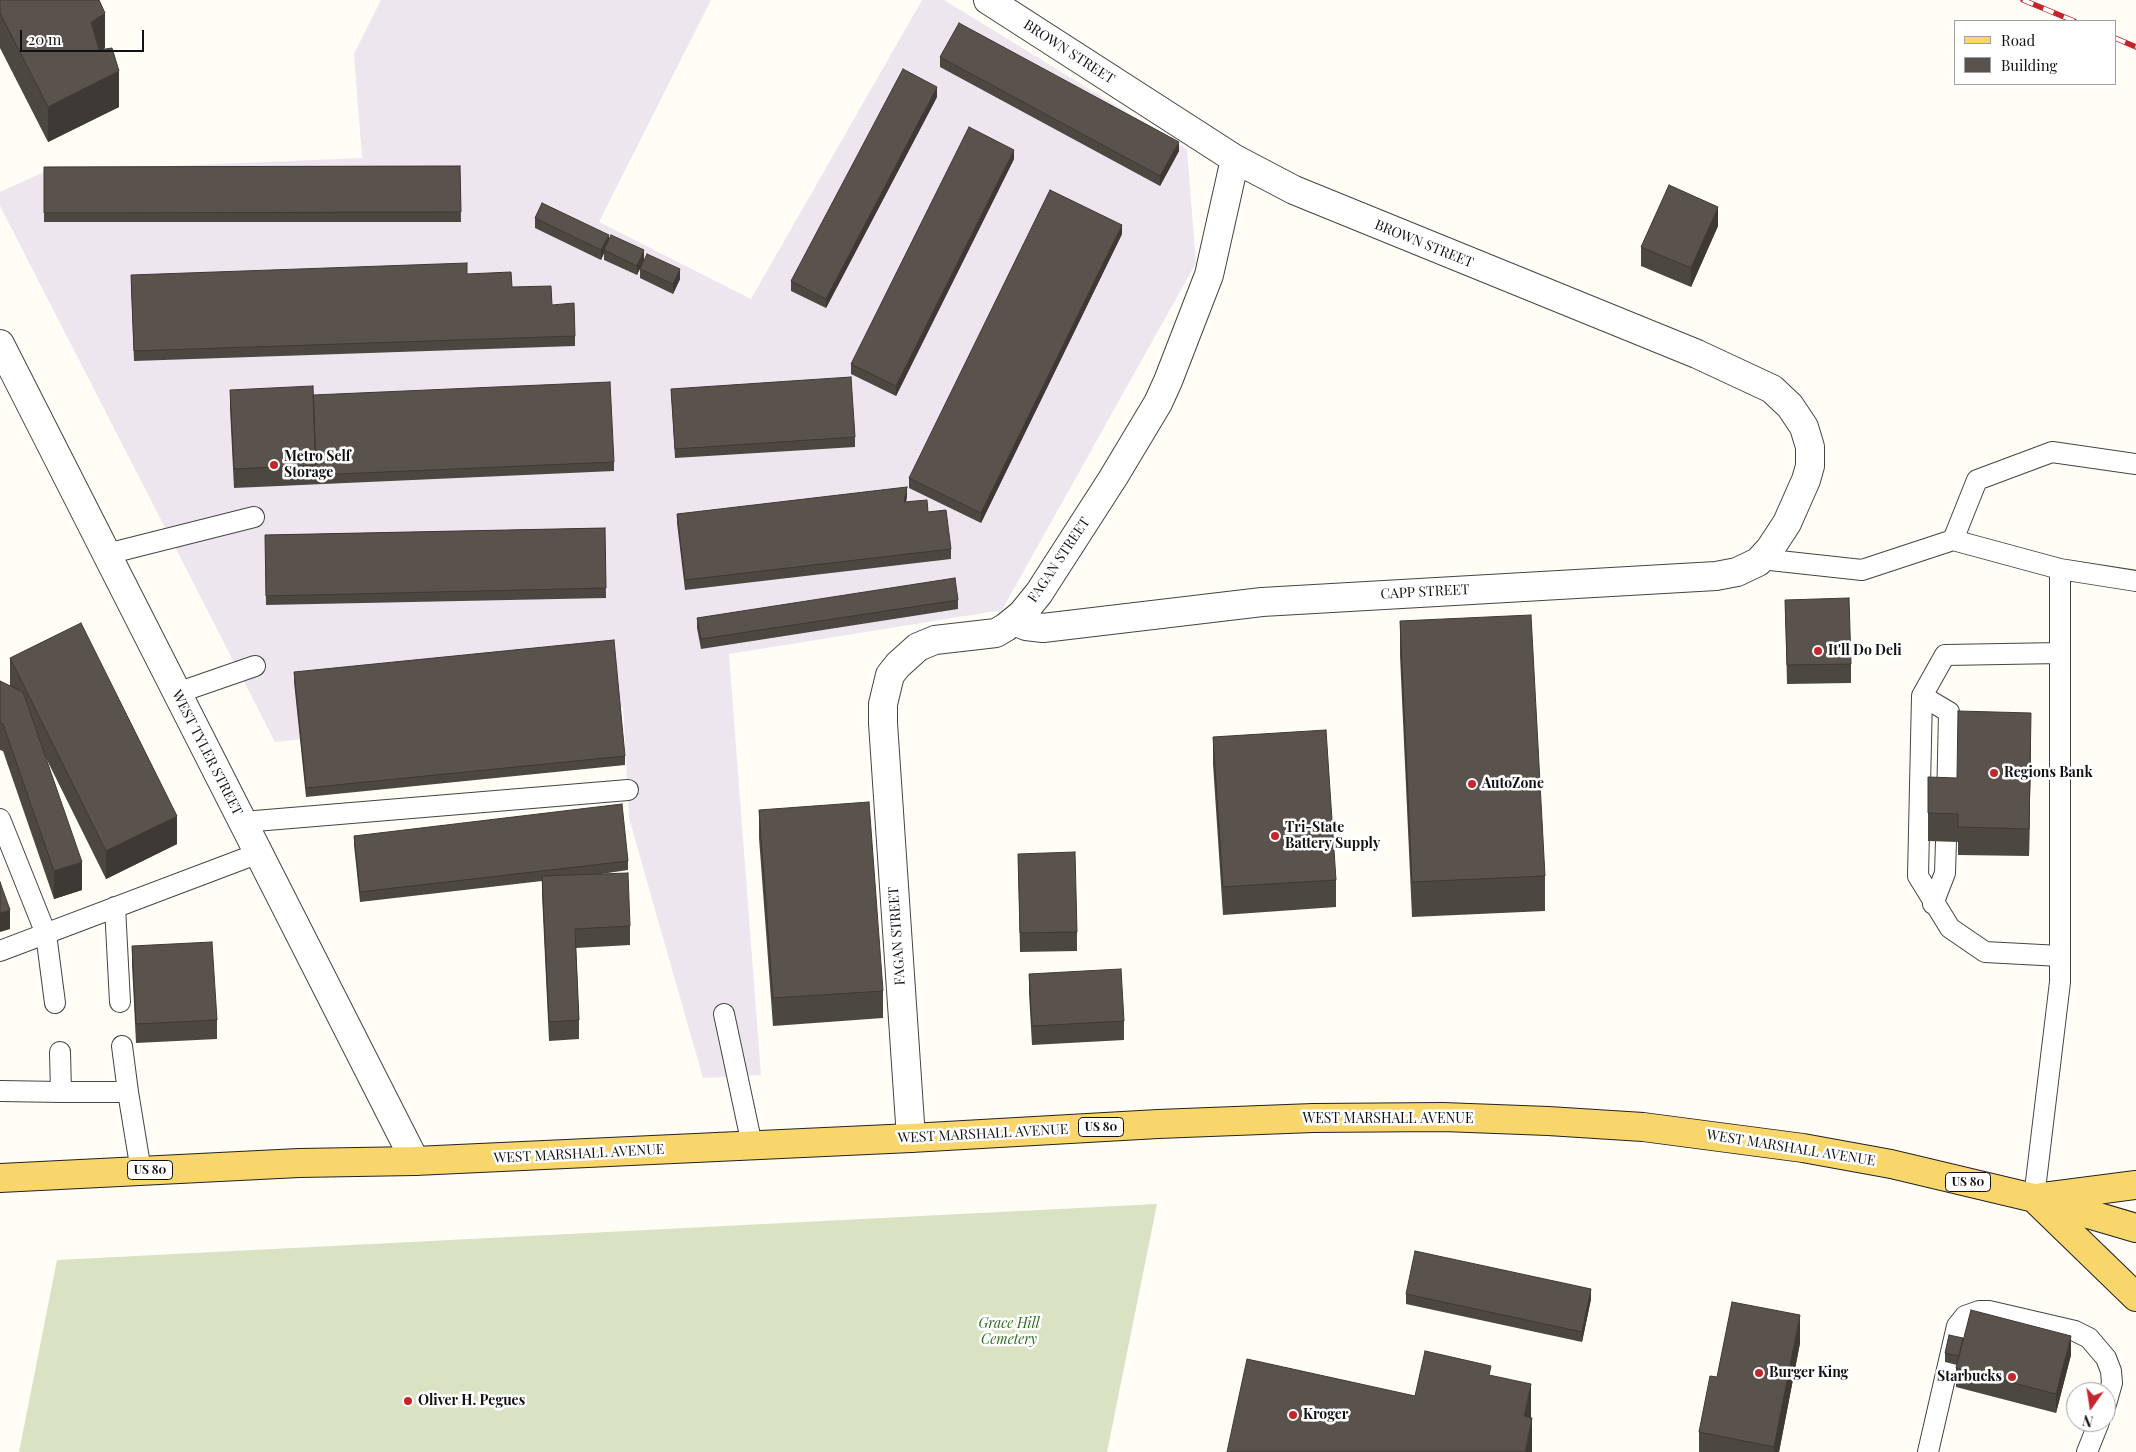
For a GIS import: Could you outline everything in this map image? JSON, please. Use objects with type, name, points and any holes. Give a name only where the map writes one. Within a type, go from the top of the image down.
[{"type":"main road","name":"WEST MARSHALL AVENUE","points":[[0,1178],[299,1163],[415,1161],[910,1138],[1158,1124],[1322,1118],[1443,1117],[1595,1123],[1705,1134],[1803,1148],[1891,1164],[2034,1198],[2136,1228]]},
{"type":"main road","points":[[2034,1198],[2136,1185]]},
{"type":"main road","points":[[2034,1198],[2136,1297]]},
{"type":"street","name":"BROWN STREET","points":[[988,0],[1235,160],[1303,194],[1698,354],[1772,389],[1790,406],[1804,427],[1810,447],[1810,466],[1800,497]]},
{"type":"street","name":"FAGAN STREET","points":[[910,1138],[883,723],[883,704],[890,675],[898,664],[918,647],[934,640],[996,633],[1022,614],[1040,593],[1113,478],[1165,388],[1209,275],[1235,160]]},
{"type":"street","name":"WEST TYLER STREET","points":[[0,344],[415,1161]]},
{"type":"street","name":"CAPP STREET","points":[[1014,621],[1026,626],[1043,628],[1262,602],[1716,576],[1737,572],[1758,562],[1787,523],[1800,497]]},
{"type":"lane","points":[[1954,540],[1977,480],[2052,452],[2136,464]]},
{"type":"lane","points":[[106,554],[254,517]]},
{"type":"lane","points":[[1761,559],[1862,570],[1954,540],[2060,569],[2136,581]]},
{"type":"lane","points":[[2034,1198],[2060,982],[2060,569]]},
{"type":"lane","points":[[2060,653],[1945,655],[1922,696],[1918,876],[1950,928],[1985,952],[2060,956]]},
{"type":"lane","points":[[177,693],[255,666]]},
{"type":"lane","points":[[1922,696],[1949,712],[1947,805]]},
{"type":"lane","points":[[243,822],[628,790]]},
{"type":"lane","points":[[0,819],[46,934],[55,1003]]},
{"type":"lane","points":[[1934,904],[1945,873],[1946,841]]},
{"type":"lane","points":[[0,951],[259,853]]},
{"type":"lane","points":[[115,907],[120,1002]]},
{"type":"lane","points":[[724,1014],[752,1145]]},
{"type":"lane","points":[[122,1046],[141,1171]]},
{"type":"lane","points":[[60,1052],[61,1092]]},
{"type":"lane","points":[[0,1091],[128,1092]]},
{"type":"lane","points":[[1928,1452],[1957,1326],[1965,1316],[1979,1311],[1989,1311],[2074,1331],[2089,1338],[2106,1358],[2111,1371],[2112,1382]]},
{"type":"lane","points":[[2087,1452],[2095,1432]]},
{"type":"shaded area","name":"Metro Self Storage","points":[[381,0],[711,0],[599,222],[751,299],[922,0],[944,0],[1187,149],[1196,263],[1002,610],[729,654],[761,1075],[703,1078],[629,818],[623,707],[275,742],[0,206],[0,192],[46,171],[362,158],[354,54]]},
{"type":"green space","name":"Grace Hill Cemetery","points":[[1157,1204],[1107,1452],[19,1452],[57,1260]]},
{"type":"building","points":[[0,0],[99,0],[105,13],[91,22],[99,50],[112,48],[119,71],[48,107],[0,13]]},
{"type":"building","points":[[959,23],[1179,142],[1160,176],[940,57]]},
{"type":"building","points":[[903,69],[937,87],[826,299],[791,281]]},
{"type":"building","points":[[969,127],[1014,150],[896,386],[851,364]]},
{"type":"building","points":[[460,166],[461,212],[44,213],[44,167]]},
{"type":"building","points":[[1669,185],[1718,207],[1691,268],[1641,247]]},
{"type":"building","points":[[1050,190],[1122,225],[981,513],[909,478]]},
{"type":"building","points":[[542,203],[609,235],[601,250],[535,218]]},
{"type":"building","points":[[611,235],[644,250],[637,266],[604,250]]},
{"type":"building","points":[[647,254],[680,269],[673,284],[640,269]]},
{"type":"building","points":[[467,263],[467,274],[511,272],[512,287],[551,286],[552,305],[574,303],[575,336],[134,351],[131,275]]},
{"type":"building","points":[[851,377],[855,437],[675,449],[671,389]]},
{"type":"building","points":[[610,382],[614,462],[316,475],[313,395]]},
{"type":"building","name":"Metro Self Storage","points":[[313,386],[316,465],[234,469],[230,390]]},
{"type":"building","points":[[907,487],[904,502],[927,500],[928,512],[946,510],[951,549],[685,580],[677,514]]},
{"type":"building","points":[[605,528],[606,588],[266,596],[265,535]]},
{"type":"building","points":[[955,578],[958,600],[701,639],[697,618]]},
{"type":"building","name":"It'll Do Deli","points":[[1849,598],[1851,664],[1787,665],[1785,600]]},
{"type":"building","name":"AutoZone","points":[[1531,615],[1545,876],[1412,882],[1400,621]]},
{"type":"building","points":[[81,623],[177,816],[106,851],[10,658]]},
{"type":"building","points":[[614,640],[625,756],[306,788],[294,672]]},
{"type":"building","points":[[0,681],[23,692],[82,862],[54,871],[3,724],[0,723]]},
{"type":"building","name":"Regions Bank","points":[[1958,711],[2031,713],[2029,829],[1958,827],[1958,814],[1928,813],[1928,777],[1957,778]]},
{"type":"building","name":"Tri-State Battery Supply","points":[[1326,730],[1336,880],[1223,887],[1213,737]]},
{"type":"building","points":[[869,802],[883,991],[773,998],[759,810]]},
{"type":"building","points":[[622,804],[628,861],[360,892],[354,836]]},
{"type":"building","points":[[1075,852],[1077,932],[1020,933],[1018,854]]},
{"type":"building","points":[[628,873],[630,926],[575,929],[579,1020],[549,1022],[542,876]]},
{"type":"building","points":[[0,882],[10,910],[0,913]]},
{"type":"building","points":[[212,942],[217,1020],[136,1024],[132,946]]},
{"type":"building","points":[[1121,969],[1124,1021],[1032,1026],[1029,974]]},
{"type":"building","points":[[1415,1251],[1591,1289],[1582,1332],[1406,1294]]},
{"type":"building","name":"Burger King","points":[[1732,1302],[1800,1315],[1774,1447],[1699,1432],[1710,1376],[1717,1377]]},
{"type":"building","name":"Starbucks","points":[[1971,1310],[2071,1336],[2056,1394],[1956,1368]]},
{"type":"building","points":[[1949,1335],[1963,1338],[1959,1356],[1945,1353]]},
{"type":"building","points":[[1425,1351],[1491,1366],[1489,1375],[1531,1384],[1524,1416],[1532,1418],[1525,1452],[1227,1452],[1247,1359],[1415,1396]]},
{"type":"railway","points":[[2023,0],[2072,20]]},
{"type":"railway","points":[[2116,38],[2136,47]]},
{"type":"place","name":"Metro Self Storage","points":[[274,465]]},
{"type":"place","name":"It'll Do Deli","points":[[1818,651]]},
{"type":"place","name":"Regions Bank","points":[[1994,773]]},
{"type":"place","name":"AutoZone","points":[[1472,784]]},
{"type":"place","name":"Tri-State Battery Supply","points":[[1275,836]]},
{"type":"place","name":"Burger King","points":[[1759,1373]]},
{"type":"place","name":"Starbucks","points":[[2012,1377]]},
{"type":"place","name":"Oliver H. Pegues","points":[[408,1401]]},
{"type":"place","name":"Kroger","points":[[1293,1415]]}]
